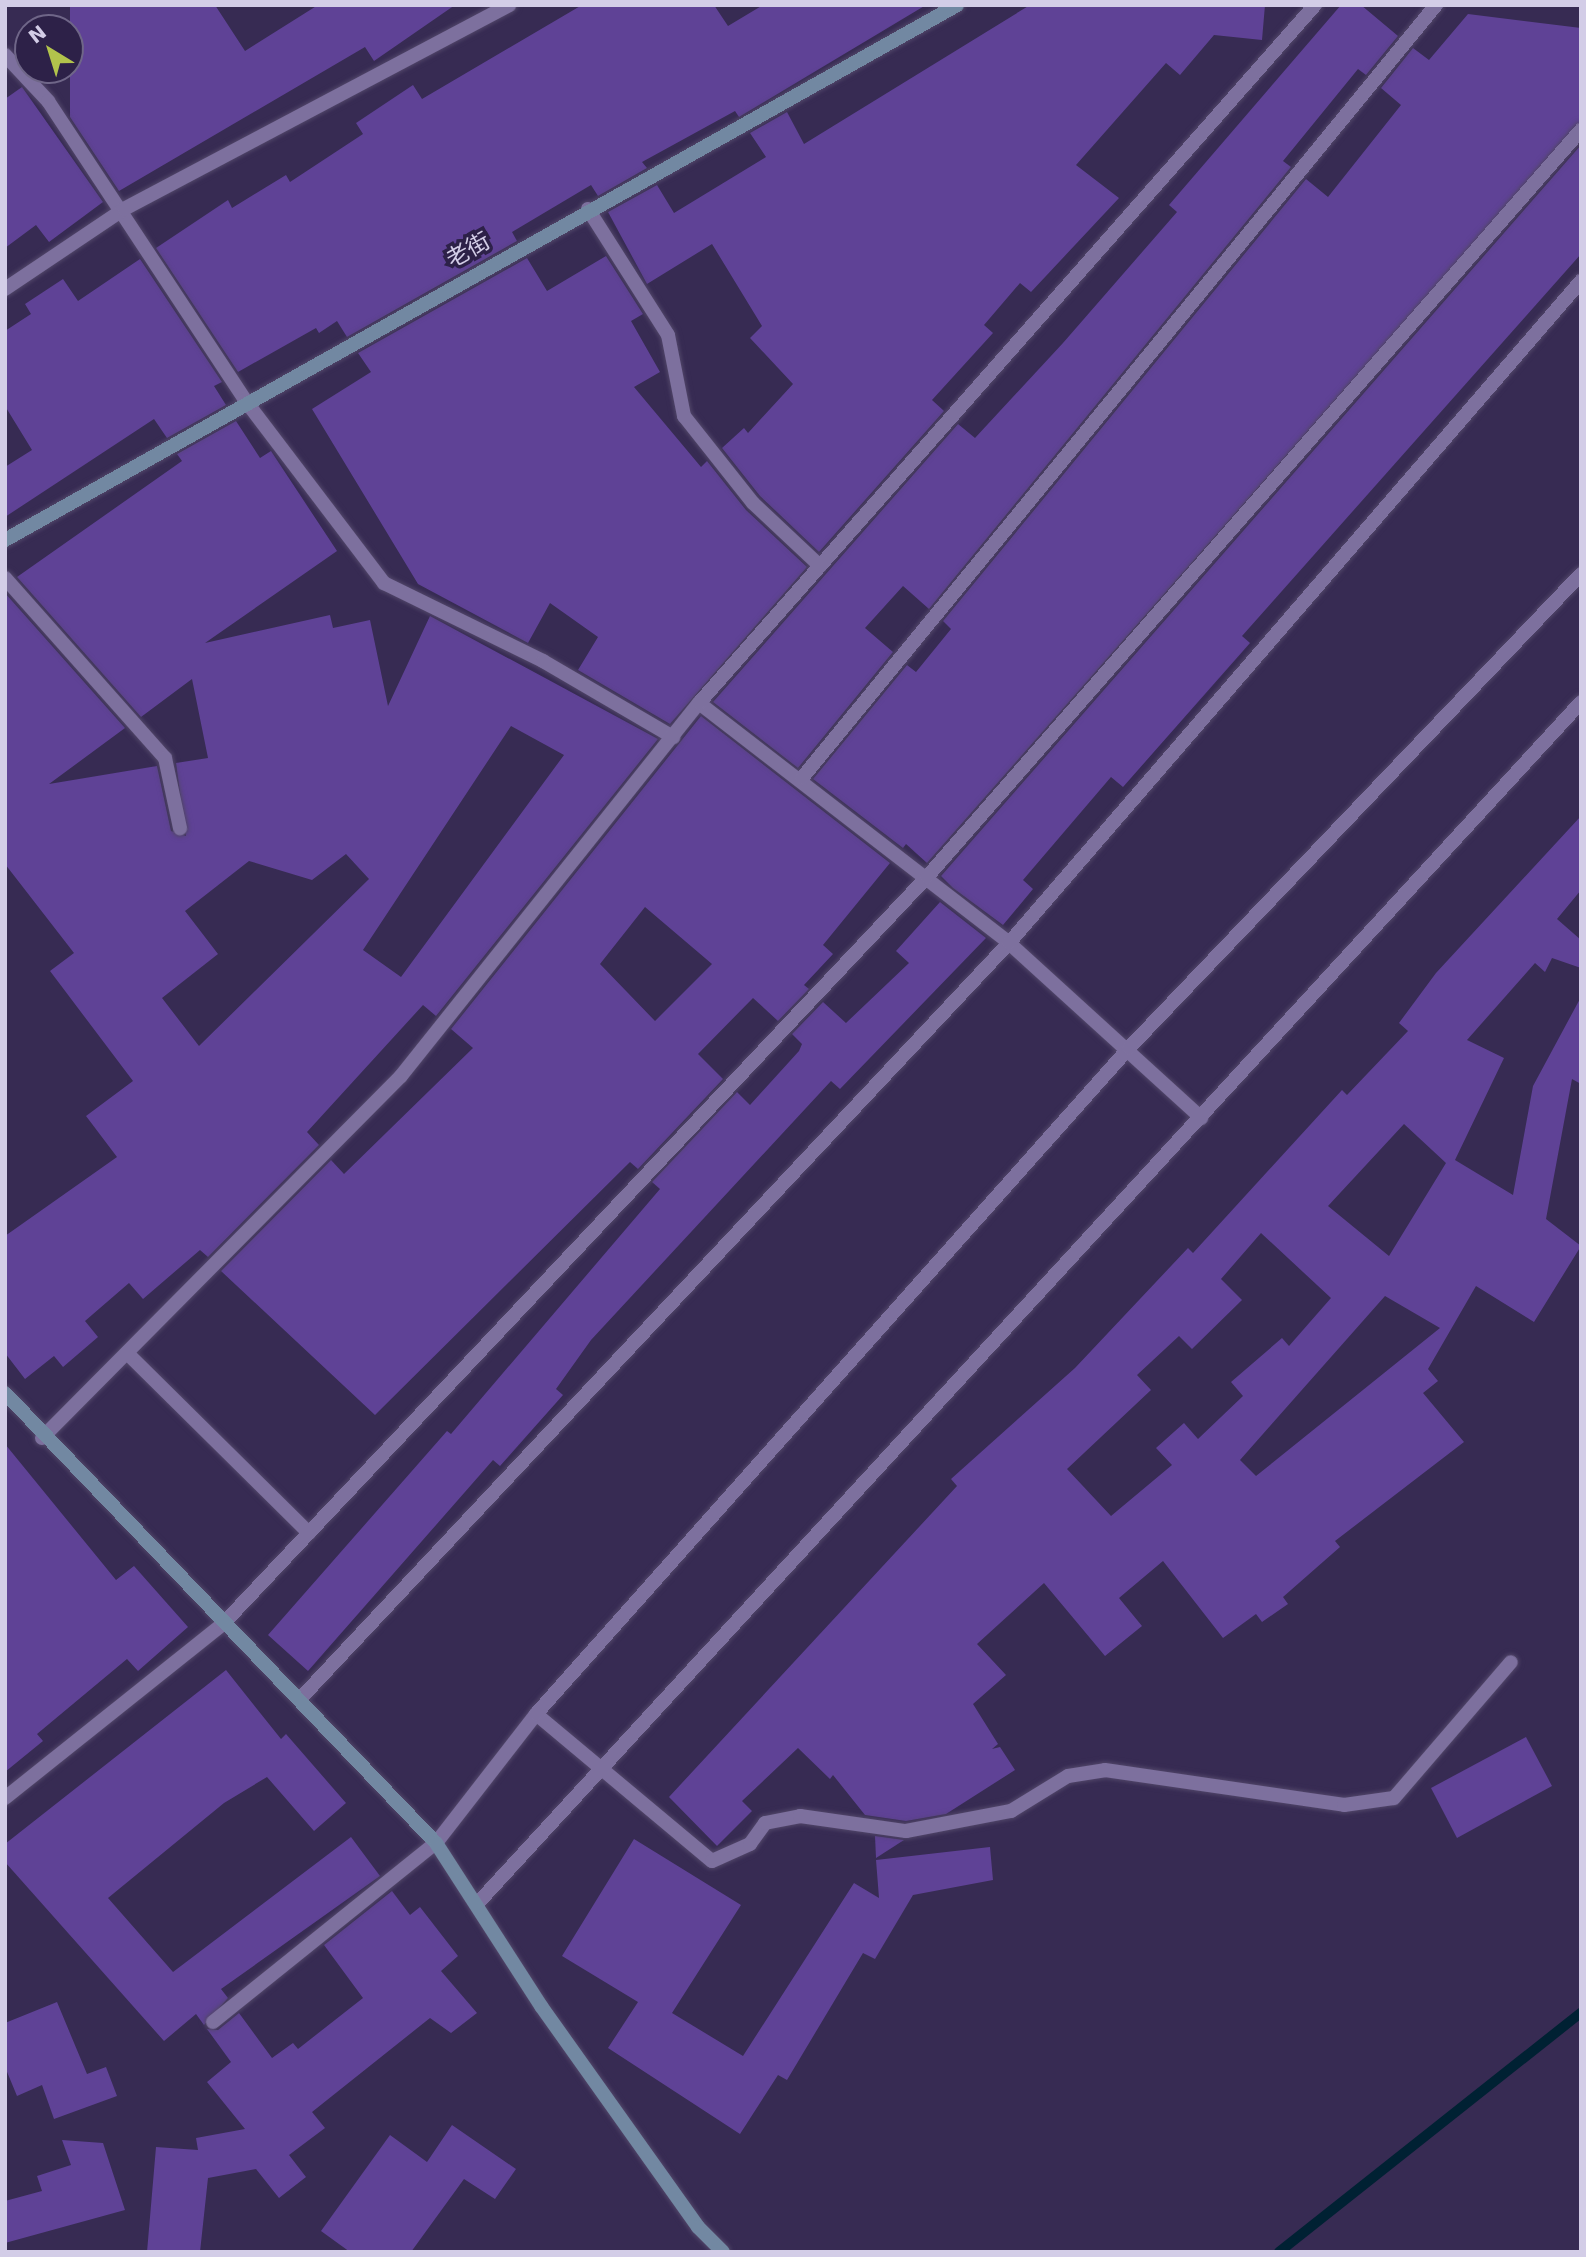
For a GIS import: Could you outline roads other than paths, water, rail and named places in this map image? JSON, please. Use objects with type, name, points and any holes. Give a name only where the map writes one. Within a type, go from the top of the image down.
[{"type":"main road","name":"老街","points":[[5,540],[244,400],[957,5]]},
{"type":"main road","points":[[5,1393],[42,1438],[300,1699],[436,1843],[565,2039],[698,2227],[723,2252]]},
{"type":"street","points":[[5,289],[124,209],[509,5]]},
{"type":"street","points":[[42,1438],[401,1076],[699,703],[1315,5]]},
{"type":"street","points":[[802,778],[1436,5]]},
{"type":"street","points":[[5,55],[48,101],[124,209],[244,400],[383,583],[543,661],[673,737]]},
{"type":"street","points":[[5,1798],[223,1624],[309,1533],[927,877],[1581,130]]},
{"type":"street","points":[[588,209],[668,335],[684,416],[753,503],[820,566]]},
{"type":"street","points":[[300,1699],[1009,943],[1581,281]]},
{"type":"street","points":[[213,2022],[436,1843],[536,1714],[1129,1048],[1581,574]]},
{"type":"street","points":[[5,578],[165,758],[180,828]]},
{"type":"street","points":[[477,1904],[1581,702]]},
{"type":"street","points":[[699,703],[802,778],[1009,943],[1129,1048],[1201,1118]]},
{"type":"street","points":[[127,1353],[309,1533]]},
{"type":"street","points":[[536,1714],[712,1861],[750,1844],[765,1823],[800,1816],[906,1831],[1011,1811],[1068,1776],[1105,1770],[1345,1805],[1394,1798],[1414,1781],[1511,1661]]},
{"type":"waterway","points":[[1279,2252],[1581,2013]]}]
